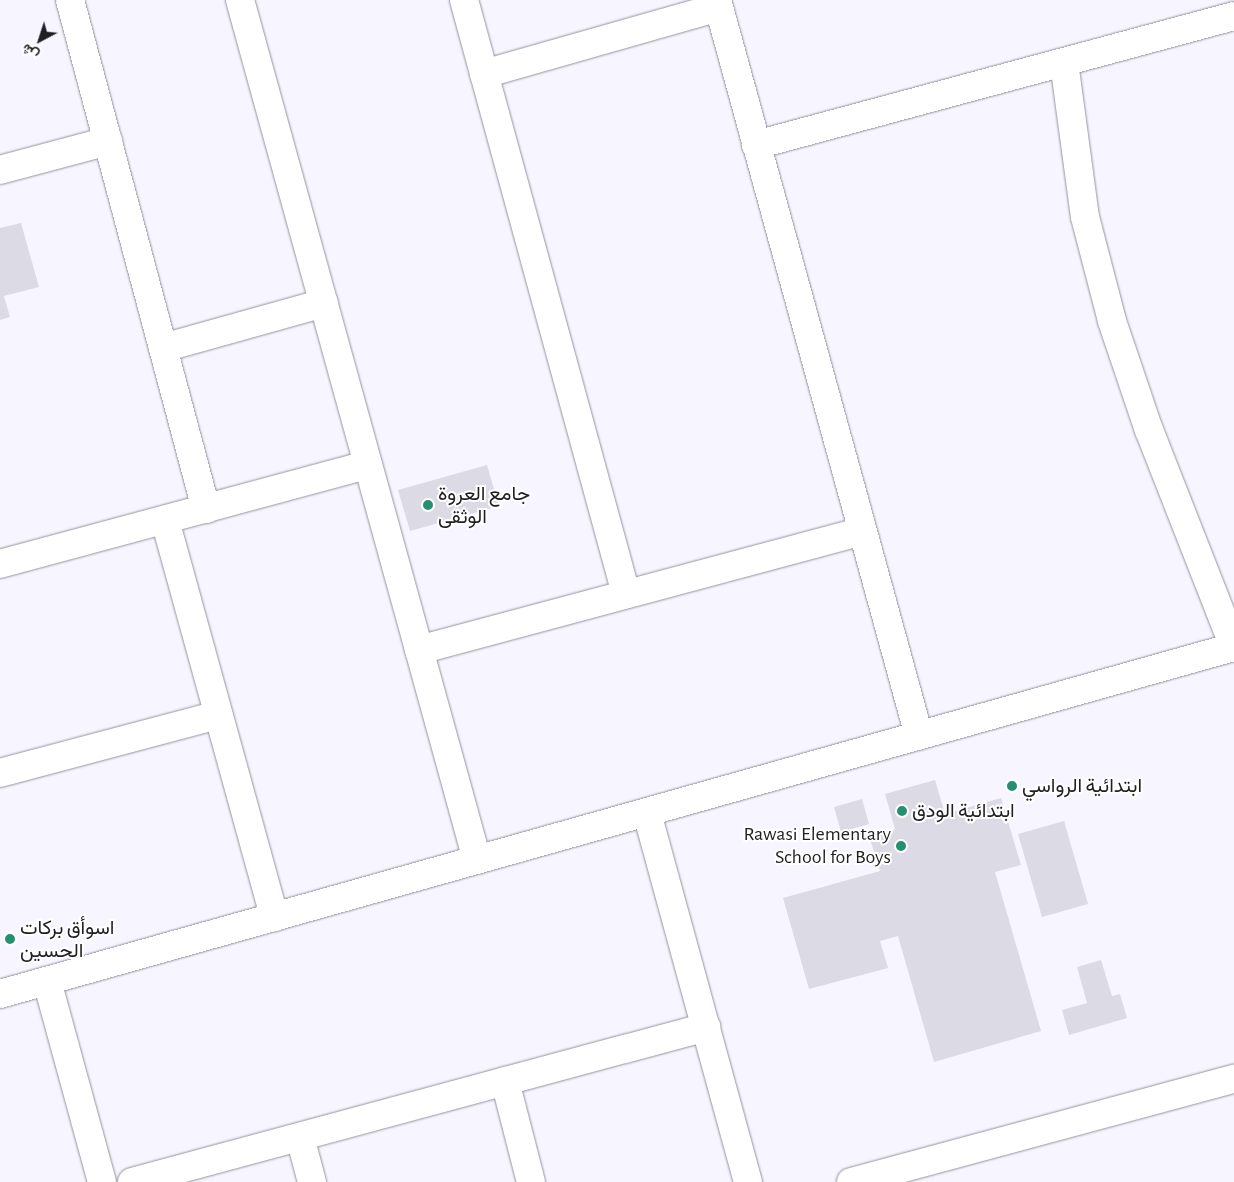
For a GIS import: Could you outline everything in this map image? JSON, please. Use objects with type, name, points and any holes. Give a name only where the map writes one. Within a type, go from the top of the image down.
[{"type":"street","points":[[70,0],[206,508]]},
{"type":"street","points":[[240,0],[477,860]]},
{"type":"street","points":[[464,0],[626,594]]},
{"type":"street","points":[[484,74],[718,4],[919,736]]},
{"type":"street","points":[[756,145],[1234,16]]},
{"type":"street","points":[[0,994],[1234,647],[1149,430],[1112,321],[1085,216],[1064,62]]},
{"type":"street","points":[[0,170],[108,141]]},
{"type":"street","points":[[163,348],[324,303]]},
{"type":"street","points":[[0,564],[368,465]]},
{"type":"street","points":[[165,520],[274,917]]},
{"type":"street","points":[[419,650],[862,531]]},
{"type":"street","points":[[0,774],[218,714]]},
{"type":"street","points":[[647,813],[748,1182]]},
{"type":"street","points":[[47,981],[102,1182]]},
{"type":"street","points":[[132,1182],[706,1027]]},
{"type":"street","points":[[851,1182],[1234,1079]]},
{"type":"street","points":[[505,1081],[531,1182]]},
{"type":"street","points":[[300,1137],[312,1182]]},
{"type":"building","points":[[21,223],[39,287],[4,296],[10,317],[0,320],[0,228]]},
{"type":"building","points":[[487,465],[499,506],[410,531],[398,490]]},
{"type":"building","points":[[935,780],[945,814],[1001,798],[1021,865],[995,872],[1041,1031],[934,1062],[898,936],[880,941],[888,968],[809,989],[783,898],[880,871],[869,836],[895,829],[885,794]]},
{"type":"building","points":[[862,799],[869,824],[841,832],[834,807]]},
{"type":"building","points":[[1064,821],[1088,904],[1042,917],[1018,834]]},
{"type":"building","points":[[1101,960],[1112,996],[1120,994],[1127,1018],[1069,1035],[1062,1010],[1087,1003],[1077,967]]},
{"type":"place","name":"جامع العروة الوثقى","points":[[428,505]]},
{"type":"place","name":"ابتدائية الرواسي","points":[[1012,786]]},
{"type":"place","name":"ابتدائية الودق","points":[[902,811]]},
{"type":"place","name":"Rawasi Elementary School for Boys","points":[[901,846]]},
{"type":"place","name":"اسوأق بركات الحسين","points":[[10,939]]}]
